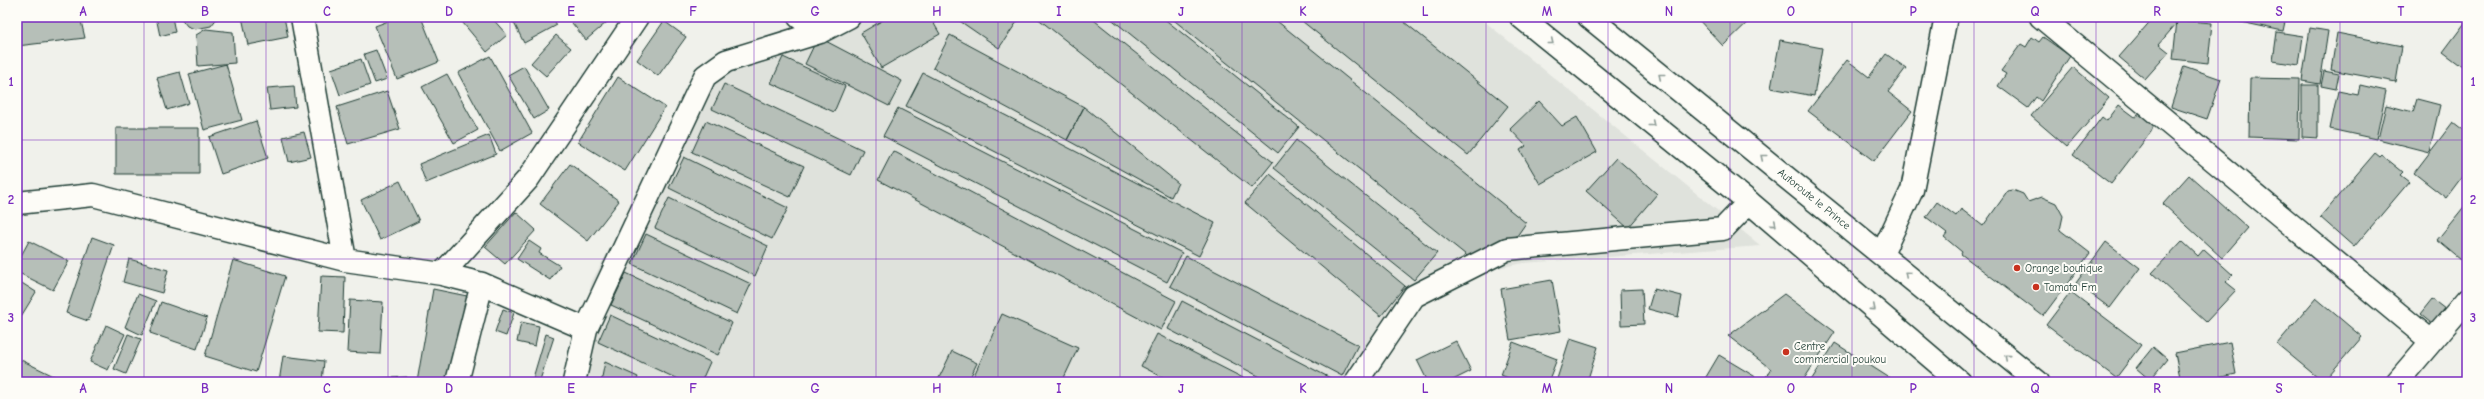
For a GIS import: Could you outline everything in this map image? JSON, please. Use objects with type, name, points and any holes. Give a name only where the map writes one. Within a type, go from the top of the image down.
[{"type":"street","points":[[302,17],[345,260]]},
{"type":"street","points":[[442,274],[528,179],[637,17]]},
{"type":"street","points":[[799,17],[820,32]]},
{"type":"street","points":[[574,382],[586,329],[705,76],[726,60],[820,32],[850,17]]},
{"type":"street","points":[[1521,17],[1749,202],[1960,382]]},
{"type":"street","name":"Autoroute le Prince","points":[[1589,17],[2038,382]]},
{"type":"street","points":[[1882,254],[1912,190],[1946,17]]},
{"type":"street","points":[[2041,17],[2431,341]]},
{"type":"street","points":[[17,203],[93,195],[345,260],[442,274],[482,284],[586,329]]},
{"type":"street","points":[[1356,382],[1414,296],[1507,249],[1723,229],[1749,202]]},
{"type":"street","points":[[458,382],[482,284]]},
{"type":"street","points":[[2397,382],[2467,300]]},
{"type":"shaded area","points":[[828,17],[1479,17],[1761,246],[1523,263],[1453,277],[1423,301],[1372,382],[565,382],[592,281],[711,61]]},
{"type":"building","points":[[17,17],[80,17],[85,38],[17,46]]},
{"type":"building","points":[[156,17],[172,17],[175,32],[160,36]]},
{"type":"building","points":[[180,17],[218,17],[211,26],[195,29],[187,26]]},
{"type":"building","points":[[242,17],[284,17],[288,37],[248,45]]},
{"type":"building","points":[[399,17],[421,17],[439,62],[397,79],[375,26]]},
{"type":"building","points":[[458,17],[491,17],[507,35],[487,52]]},
{"type":"building","points":[[515,17],[552,17],[557,25],[524,43],[512,19]]},
{"type":"building","points":[[567,17],[613,17],[586,40]]},
{"type":"building","points":[[888,17],[930,17],[940,34],[881,68],[861,33]]},
{"type":"building","points":[[954,17],[1016,17],[1019,19],[999,48]]},
{"type":"building","points":[[1036,17],[1090,17],[1273,162],[1252,188]]},
{"type":"building","points":[[1109,17],[1162,17],[1299,127],[1278,153]]},
{"type":"building","points":[[1170,17],[1272,17],[1526,223],[1512,243],[1471,259]]},
{"type":"building","points":[[1297,17],[1398,17],[1508,106],[1468,155]]},
{"type":"building","points":[[1696,17],[1753,17],[1723,46]]},
{"type":"building","points":[[2154,17],[2168,17],[2176,24],[2159,44],[2169,52],[2145,79],[2119,57]]},
{"type":"building","points":[[2228,17],[2286,17],[2283,31],[2227,19]]},
{"type":"building","points":[[2177,20],[2212,23],[2208,63],[2173,59]]},
{"type":"building","points":[[2467,20],[2467,70],[2443,52]]},
{"type":"building","points":[[664,21],[686,37],[658,76],[637,60]]},
{"type":"building","points":[[2310,28],[2328,31],[2320,84],[2302,81]]},
{"type":"building","points":[[206,29],[233,32],[235,63],[198,66],[196,35]]},
{"type":"building","points":[[2277,32],[2303,36],[2299,65],[2273,61]]},
{"type":"building","points":[[2337,33],[2402,46],[2396,82],[2331,70]]},
{"type":"building","points":[[556,35],[571,48],[546,76],[531,63]]},
{"type":"building","points":[[950,35],[1084,107],[1067,140],[933,68]]},
{"type":"building","points":[[818,37],[902,81],[889,106],[805,64]]},
{"type":"building","points":[[2032,37],[2039,42],[2043,37],[2070,56],[2041,101],[2036,97],[2028,108],[1998,86],[2006,74],[2001,71],[2021,44],[2026,47]]},
{"type":"building","points":[[1780,40],[1822,48],[1814,96],[1771,88]]},
{"type":"building","points":[[376,50],[387,79],[375,83],[364,54]]},
{"type":"building","points":[[1886,54],[1906,68],[1888,92],[1912,111],[1874,161],[1808,111],[1847,60],[1869,77]]},
{"type":"building","points":[[490,56],[532,133],[500,151],[458,73]]},
{"type":"building","points":[[783,57],[845,86],[834,112],[771,83]]},
{"type":"building","points":[[361,59],[370,85],[340,95],[331,69]]},
{"type":"building","points":[[226,64],[242,120],[204,130],[189,74]]},
{"type":"building","points":[[524,66],[549,110],[534,119],[508,75]]},
{"type":"building","points":[[2184,66],[2221,79],[2207,119],[2171,107]]},
{"type":"building","points":[[2073,67],[2109,98],[2067,147],[2031,116]]},
{"type":"building","points":[[2324,71],[2339,74],[2336,89],[2321,86]]},
{"type":"building","points":[[180,72],[189,103],[167,110],[157,78]]},
{"type":"building","points":[[923,73],[1215,223],[1199,256],[906,106]]},
{"type":"building","points":[[447,74],[478,130],[454,143],[422,87]]},
{"type":"building","points":[[618,77],[665,107],[625,171],[578,142]]},
{"type":"building","points":[[2250,78],[2300,79],[2299,139],[2249,137]]},
{"type":"building","points":[[724,84],[863,150],[851,175],[712,109]]},
{"type":"building","points":[[2302,85],[2318,85],[2318,138],[2302,137]]},
{"type":"building","points":[[2360,85],[2386,91],[2376,139],[2330,129],[2338,91],[2358,95]]},
{"type":"building","points":[[294,86],[296,107],[270,110],[267,88]]},
{"type":"building","points":[[387,91],[400,129],[348,144],[337,107]]},
{"type":"building","points":[[2417,99],[2440,105],[2429,152],[2378,139],[2386,105],[2413,112]]},
{"type":"building","points":[[1539,101],[1562,126],[1577,117],[1597,152],[1540,184],[1520,150],[1526,146],[1510,129]]},
{"type":"building","points":[[2119,105],[2135,117],[2142,113],[2154,125],[2151,132],[2111,184],[2073,155],[2102,117],[2107,121]]},
{"type":"building","points":[[1084,107],[1178,183],[1171,197],[1067,140]]},
{"type":"building","points":[[898,108],[1182,253],[1167,282],[883,136]]},
{"type":"building","points":[[256,121],[268,158],[221,174],[209,137]]},
{"type":"building","points":[[706,121],[804,166],[790,197],[692,152]]},
{"type":"building","points":[[2453,122],[2467,133],[2467,170],[2446,198],[2414,173]]},
{"type":"building","points":[[116,128],[199,128],[199,174],[116,174]]},
{"type":"building","points":[[304,132],[311,157],[289,162],[283,137]]},
{"type":"building","points":[[489,135],[496,154],[426,183],[419,164]]},
{"type":"building","points":[[1296,140],[1437,253],[1414,280],[1274,168]]},
{"type":"building","points":[[893,151],[1176,301],[1161,330],[878,180]]},
{"type":"building","points":[[2375,153],[2380,157],[2382,155],[2403,172],[2400,175],[2409,182],[2354,247],[2320,217]]},
{"type":"building","points":[[684,157],[788,208],[772,239],[669,188]]},
{"type":"building","points":[[1616,158],[1657,194],[1628,228],[1586,191]]},
{"type":"building","points":[[570,164],[619,201],[588,241],[540,204]]},
{"type":"building","points":[[1270,174],[1405,286],[1381,316],[1245,203]]},
{"type":"building","points":[[2189,175],[2248,228],[2222,258],[2163,204]]},
{"type":"building","points":[[400,181],[419,221],[380,240],[361,200]]},
{"type":"building","points":[[2013,190],[2023,194],[2028,202],[2042,197],[2056,203],[2063,216],[2060,230],[2090,253],[2043,316],[1961,254],[1962,252],[1944,237],[1947,233],[1926,217],[1937,202],[1956,216],[1961,209],[1983,226],[2008,191]]},
{"type":"building","points":[[669,198],[768,246],[755,276],[655,228]]},
{"type":"building","points":[[2467,203],[2467,265],[2437,240]]},
{"type":"building","points":[[516,212],[536,230],[505,264],[485,247]]},
{"type":"building","points":[[646,234],[751,284],[737,314],[632,264]]},
{"type":"building","points":[[92,237],[114,245],[88,321],[66,313]]},
{"type":"building","points":[[29,241],[69,261],[53,290],[17,272],[17,263]]},
{"type":"building","points":[[529,241],[541,249],[539,253],[560,266],[550,280],[517,259]]},
{"type":"building","points":[[2182,241],[2198,256],[2204,249],[2233,275],[2226,282],[2236,290],[2206,322],[2152,273]]},
{"type":"building","points":[[2106,242],[2140,268],[2110,308],[2076,283]]},
{"type":"building","points":[[1186,256],[1358,345],[1342,376],[1170,286]]},
{"type":"building","points":[[129,259],[168,270],[162,293],[123,282]]},
{"type":"building","points":[[233,260],[285,276],[256,372],[205,356]]},
{"type":"building","points":[[626,273],[732,323],[718,355],[611,305]]},
{"type":"building","points":[[321,276],[345,277],[343,333],[318,332]]},
{"type":"building","points":[[17,280],[36,292],[20,318],[17,316]]},
{"type":"building","points":[[1552,280],[1561,331],[1510,340],[1501,289]]},
{"type":"building","points":[[433,289],[467,296],[452,382],[417,382]]},
{"type":"building","points":[[1642,289],[1644,324],[1621,325],[1620,290]]},
{"type":"building","points":[[1654,289],[1682,296],[1678,317],[1648,309]]},
{"type":"building","points":[[2071,292],[2141,345],[2116,378],[2046,325]]},
{"type":"building","points":[[138,294],[156,301],[142,335],[125,327]]},
{"type":"building","name":"Centre commercial poukou","points":[[1784,294],[1835,332],[1802,382],[1767,382],[1764,380],[1771,369],[1728,336]]},
{"type":"building","points":[[2316,298],[2362,337],[2323,382],[2277,344]]},
{"type":"building","points":[[2432,299],[2450,313],[2437,328],[2420,314]]},
{"type":"building","points":[[350,300],[383,302],[380,354],[347,352]]},
{"type":"building","points":[[1182,301],[1338,382],[1270,382],[1168,329]]},
{"type":"building","points":[[161,302],[207,318],[197,349],[150,333]]},
{"type":"building","points":[[503,309],[514,313],[506,336],[495,332]]},
{"type":"building","points":[[1002,314],[1078,348],[1062,382],[971,382]]},
{"type":"building","points":[[610,315],[710,362],[701,382],[684,382],[598,342]]},
{"type":"building","points":[[521,322],[539,326],[535,346],[517,342]]},
{"type":"building","points":[[106,325],[125,334],[108,370],[90,362]]},
{"type":"building","points":[[128,334],[141,339],[126,374],[114,369]]},
{"type":"building","points":[[546,334],[554,337],[540,380],[533,378]]},
{"type":"building","points":[[1157,334],[1251,382],[1172,382],[1141,366]]},
{"type":"building","points":[[1570,338],[1598,347],[1587,382],[1556,382]]},
{"type":"building","points":[[1456,341],[1471,371],[1449,382],[1428,382],[1417,360]]},
{"type":"building","points":[[1513,342],[1557,359],[1548,382],[1518,382],[1501,375]]},
{"type":"building","points":[[2230,342],[2236,374],[2197,382],[2181,382],[2175,353]]},
{"type":"building","points":[[1835,343],[1896,382],[1810,382]]},
{"type":"building","points":[[2153,347],[2167,359],[2150,380],[2136,368]]},
{"type":"building","points":[[952,351],[977,363],[968,382],[937,382]]},
{"type":"building","points":[[1719,355],[1764,382],[1703,382]]},
{"type":"building","points":[[283,356],[324,361],[322,382],[279,382]]},
{"type":"building","points":[[17,358],[66,382],[17,382]]},
{"type":"building","points":[[605,362],[638,377],[636,382],[601,382]]},
{"type":"building","points":[[407,377],[407,382],[351,382],[350,380]]},
{"type":"place","name":"Orange boutique","points":[[2017,268]]},
{"type":"place","name":"Tamata Fm","points":[[2036,287]]},
{"type":"place","name":"Centre commercial poukou","points":[[1786,352]]}]
